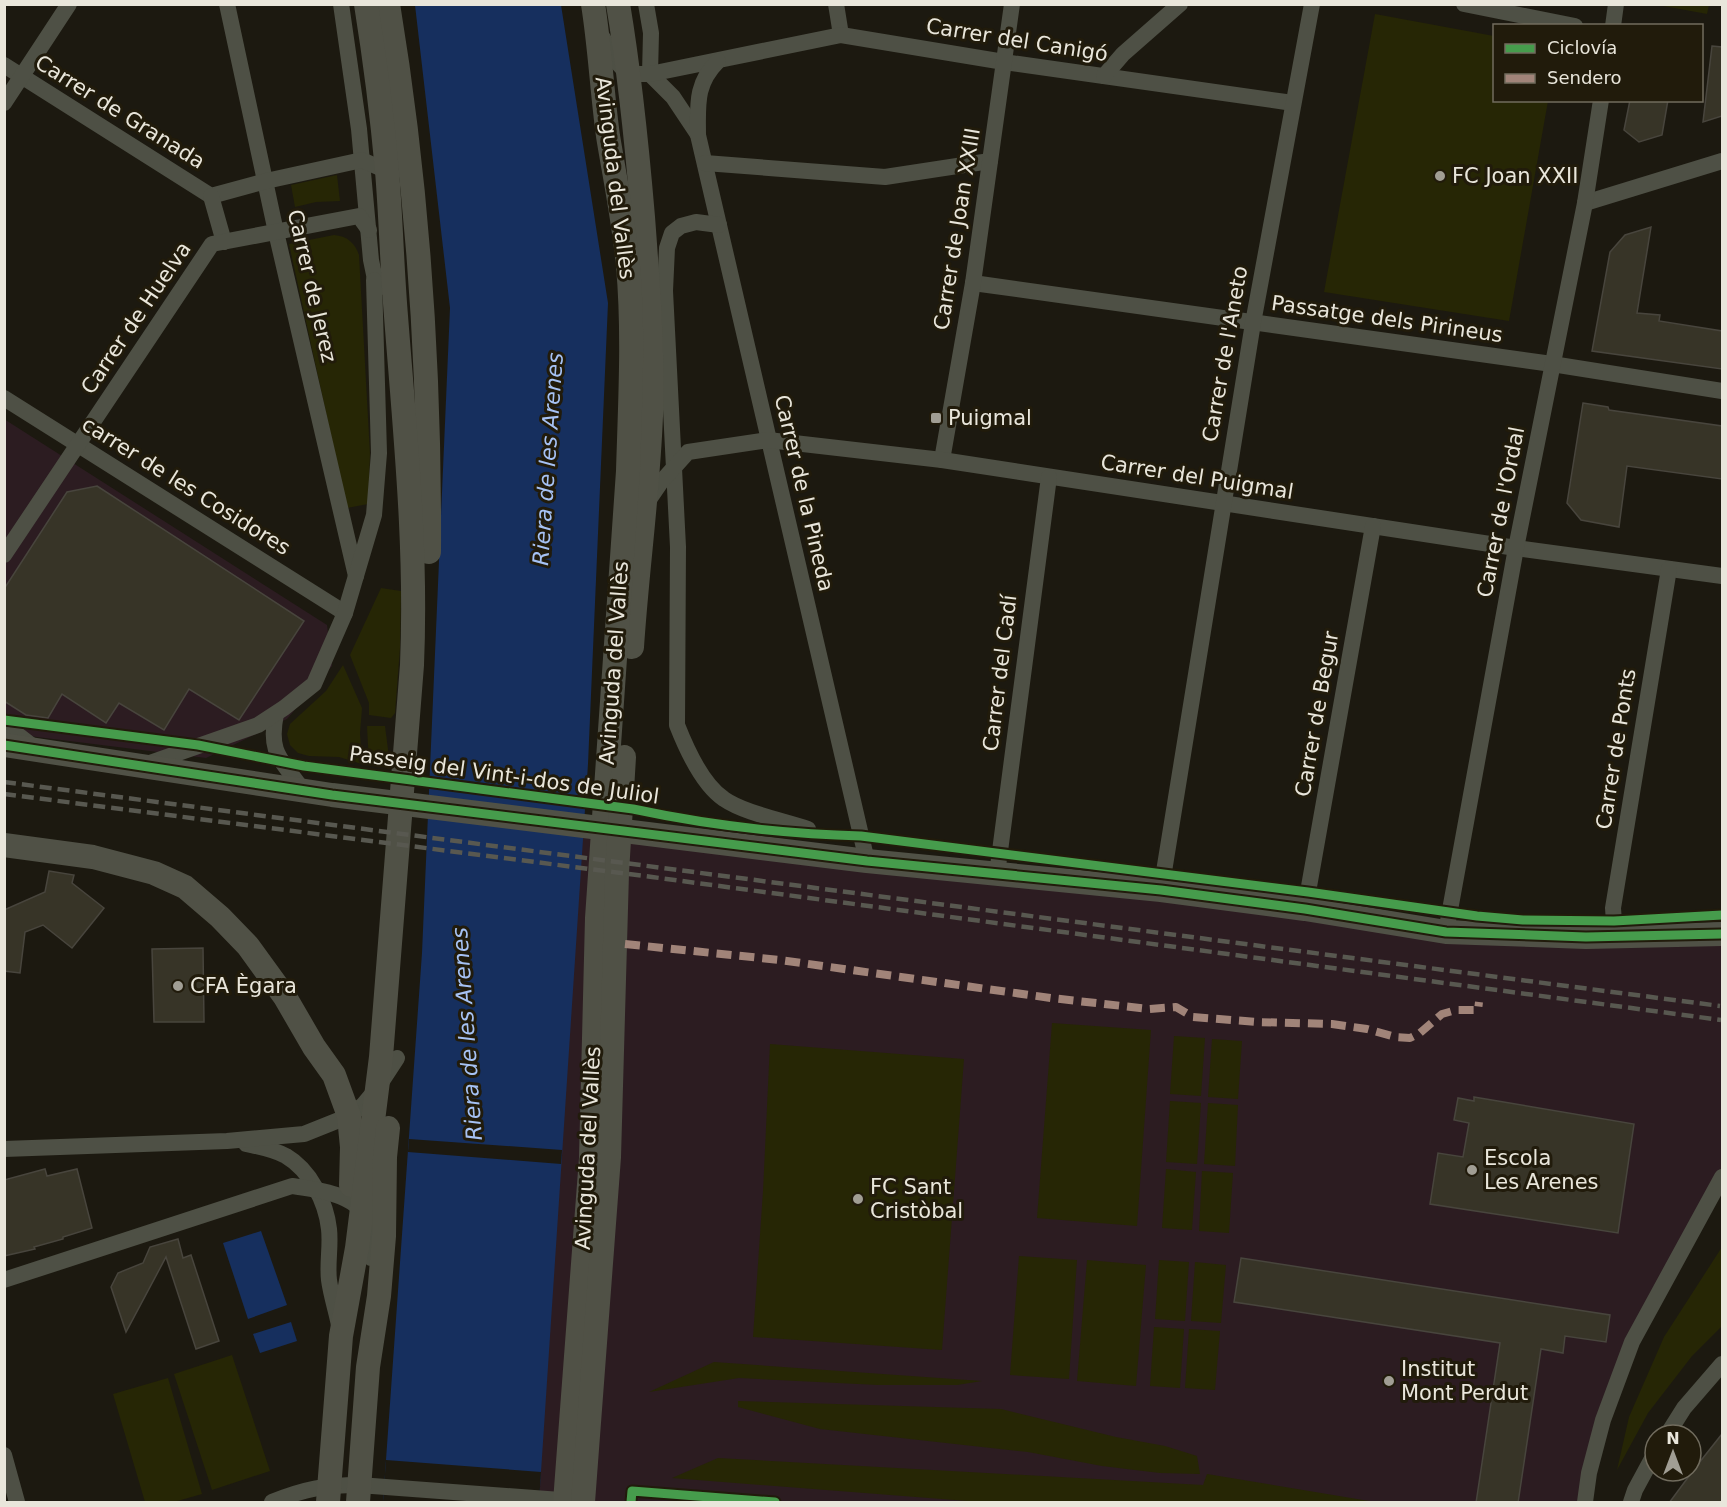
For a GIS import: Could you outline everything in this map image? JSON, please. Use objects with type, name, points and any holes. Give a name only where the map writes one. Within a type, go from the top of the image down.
[{"type":"main road","points":[[329,1494],[341,1336],[346,1311],[356,1206],[378,1087],[412,676],[415,602],[412,521],[387,171],[366,4]]},
{"type":"main road","points":[[364,1492],[368,1367],[382,1256],[386,1150],[397,1058],[422,728],[428,601],[428,448],[421,309],[411,172],[388,4]]},
{"type":"main road","name":"Avinguda del Vallès","points":[[568,1501],[609,1157],[617,884],[624,756],[651,415],[651,318],[639,169],[639,74],[618,4]]},
{"type":"main road","name":"Avinguda del Vallès","points":[[568,1501],[591,1158],[597,918],[627,492],[630,408],[630,322],[624,224],[608,131],[594,12]]},
{"type":"main road","name":"Passeig del Vint-i-dos de Juliol","points":[[4,745],[332,795],[867,861],[1161,890],[1305,909],[1446,932],[1615,936],[1722,934]]},
{"type":"main road","points":[[4,845],[93,857],[154,873],[185,887],[220,917],[248,946],[285,997],[314,1047],[334,1075],[349,1116],[356,1206]]},
{"type":"street","points":[[4,104],[69,4]]},
{"type":"street","name":"Carrer de Jerez","points":[[227,4],[276,232],[357,577]]},
{"type":"street","points":[[144,765],[258,725],[314,684],[345,613],[374,514],[379,453],[374,280],[362,160],[341,4]]},
{"type":"street","name":"Avinguda del Vallès","points":[[639,74],[651,33],[646,4]]},
{"type":"street","points":[[836,4],[842,35]]},
{"type":"street","name":"Carrer de Joan XXIII","points":[[942,460],[973,283],[1012,4]]},
{"type":"street","points":[[1104,76],[1123,54],[1180,4]]},
{"type":"street","name":"Carrer de l'Aneto","points":[[1161,890],[1253,323],[1312,4]]},
{"type":"street","points":[[1464,4],[1565,24]]},
{"type":"street","points":[[1613,24],[1616,4]]},
{"type":"street","name":"Carrer de la Pineda","points":[[594,12],[612,57],[673,97],[698,135]]},
{"type":"street","name":"Carrer del Canigó","points":[[639,74],[718,61],[842,35],[1004,62],[1293,103]]},
{"type":"street","name":"Carrer de la Pineda","points":[[718,61],[702,81],[698,100],[698,135],[867,861]]},
{"type":"street","name":"Carrer de Granada","points":[[4,65],[211,196],[224,242]]},
{"type":"street","name":"Carrer de l'Ordal","points":[[1446,932],[1516,548],[1585,203],[1601,102]]},
{"type":"street","points":[[362,160],[387,171],[414,212]]},
{"type":"street","name":"Carrer de Granada","points":[[211,196],[266,181],[362,160]]},
{"type":"street","points":[[1585,203],[1722,161]]},
{"type":"street","points":[[705,163],[885,177],[990,162]]},
{"type":"street","name":"Carrer de Huelva","points":[[4,555],[212,244],[359,216],[369,230]]},
{"type":"street","name":"Avinguda del Vallès","points":[[719,225],[696,222],[681,226],[672,233],[667,248],[665,291],[678,547],[676,725],[702,776],[724,799],[808,829]]},
{"type":"street","points":[[374,280],[400,371]]},
{"type":"street","name":"Passatge dels Pirineus","points":[[973,283],[1552,364],[1722,391]]},
{"type":"street","name":"carrer de les Cosidores","points":[[4,398],[345,613]]},
{"type":"street","name":"Carrer del Puigmal","points":[[644,507],[661,482],[688,452],[768,440],[942,460],[1516,548],[1722,576]]},
{"type":"street","points":[[648,474],[673,470]]},
{"type":"street","name":"Carrer del Cadí","points":[[997,874],[1049,477]]},
{"type":"street","name":"Carrer de Begur","points":[[1305,909],[1373,526]]},
{"type":"street","name":"Carrer de Ponts","points":[[1615,936],[1613,908],[1669,569]]},
{"type":"street","points":[[276,714],[273,731],[274,750],[302,789]]},
{"type":"street","points":[[4,724],[38,750]]},
{"type":"street","points":[[4,1149],[227,1141],[304,1134],[349,1116],[363,1105],[397,1058]]},
{"type":"street","points":[[227,1141],[269,1149],[286,1157],[297,1165],[316,1190],[324,1204],[329,1230],[329,1281],[341,1336]]},
{"type":"street","points":[[1585,1503],[1593,1451],[1632,1342],[1722,1177]]},
{"type":"street","points":[[4,1280],[292,1186],[334,1194],[356,1206],[369,1223],[372,1237],[368,1296],[368,1367]]},
{"type":"street","points":[[1675,1423],[1684,1408],[1722,1364]]},
{"type":"street","points":[[4,1455],[17,1503]]},
{"type":"street","points":[[1631,1503],[1643,1475]]},
{"type":"street","points":[[272,1503],[311,1488],[329,1494],[364,1492],[590,1503]]},
{"type":"shaded area","points":[[1709,4],[1707,14],[1658,5]]},
{"type":"shaded area","name":"FC Joan XXII","points":[[1375,14],[1493,36],[1493,102],[1548,102],[1509,321],[1324,292]]},
{"type":"shaded area","points":[[337,175],[340,201],[316,202],[295,207],[291,185]]},
{"type":"shaded area","points":[[334,235],[350,241],[359,255],[370,454],[368,504],[347,508],[289,244]]},
{"type":"shaded area","points":[[4,419],[327,625],[332,666],[287,719],[206,758],[5,733]]},
{"type":"shaded area","points":[[381,588],[401,591],[400,648],[395,713],[391,718],[369,715],[369,703],[350,655]]},
{"type":"shaded area","points":[[343,665],[362,708],[360,733],[362,764],[339,757],[309,756],[298,753],[290,745],[287,734],[290,724],[326,691]]},
{"type":"shaded area","points":[[367,726],[385,726],[390,765],[369,764]]},
{"type":"shaded area","points":[[471,814],[1321,915],[1722,935],[1722,1172],[1629,1345],[1586,1502],[460,1502]]},
{"type":"shaded area","points":[[1052,1023],[1151,1030],[1137,1226],[1037,1218]]},
{"type":"shaded area","points":[[1174,1036],[1205,1038],[1201,1096],[1170,1094]]},
{"type":"shaded area","points":[[1212,1039],[1242,1041],[1238,1099],[1208,1097]]},
{"type":"shaded area","name":"FC Sant Cristòbal","points":[[770,1044],[964,1059],[942,1350],[753,1337]]},
{"type":"shaded area","points":[[1170,1101],[1201,1103],[1197,1164],[1166,1162]]},
{"type":"shaded area","points":[[1208,1103],[1238,1105],[1235,1166],[1204,1164]]},
{"type":"shaded area","points":[[1166,1169],[1196,1172],[1192,1230],[1162,1228]]},
{"type":"shaded area","points":[[1202,1171],[1233,1173],[1229,1233],[1199,1231]]},
{"type":"shaded area","points":[[1722,1247],[1722,1326],[1692,1356],[1648,1413],[1617,1470],[1629,1417],[1664,1337]]},
{"type":"shaded area","points":[[1019,1256],[1077,1260],[1069,1379],[1010,1375]]},
{"type":"shaded area","points":[[1087,1260],[1146,1265],[1136,1386],[1077,1381]]},
{"type":"shaded area","points":[[1159,1260],[1189,1262],[1185,1321],[1155,1319]]},
{"type":"shaded area","points":[[1195,1262],[1226,1265],[1221,1323],[1191,1321]]},
{"type":"shaded area","points":[[1154,1327],[1184,1329],[1180,1388],[1150,1386]]},
{"type":"shaded area","points":[[1189,1329],[1220,1331],[1215,1390],[1185,1388]]},
{"type":"shaded area","points":[[232,1355],[270,1471],[212,1490],[174,1374]]},
{"type":"shaded area","points":[[714,1362],[982,1381],[957,1385],[878,1385],[739,1378],[649,1392]]},
{"type":"shaded area","points":[[168,1378],[202,1494],[174,1502],[145,1502],[113,1394]]},
{"type":"shaded area","points":[[738,1401],[1001,1409],[1116,1437],[1165,1446],[1197,1456],[1200,1474],[1160,1473],[1102,1466],[1028,1452],[820,1429],[738,1407]]},
{"type":"shaded area","points":[[718,1458],[1203,1485],[1207,1474],[1375,1502],[980,1502],[672,1478]]},
{"type":"water","name":"Riera de les Arenes","points":[[415,5],[561,5],[608,303],[588,764],[539,1502],[383,1502],[422,953],[450,308]]},
{"type":"water","points":[[261,1231],[287,1305],[248,1319],[223,1243]]},
{"type":"water","points":[[291,1322],[297,1341],[260,1353],[253,1334]]},
{"type":"pier","points":[[409,1139],[562,1150],[561,1164],[408,1152]]},
{"type":"pier","points":[[386,1460],[541,1472],[539,1502],[383,1502]]},
{"type":"building","points":[[1712,46],[1722,47],[1722,116],[1703,122]]},
{"type":"building","points":[[1630,102],[1668,102],[1662,135],[1639,142],[1624,130]]},
{"type":"building","points":[[1651,227],[1637,313],[1660,315],[1659,321],[1722,331],[1722,369],[1592,351],[1610,252],[1625,235]]},
{"type":"building","points":[[1583,403],[1608,407],[1609,410],[1722,426],[1722,479],[1627,466],[1619,527],[1581,520],[1567,503]]},
{"type":"building","points":[[97,486],[304,621],[239,720],[189,689],[164,730],[119,703],[106,723],[62,694],[48,718],[26,715],[4,701],[4,589],[67,492]]},
{"type":"building","points":[[49,871],[74,875],[72,883],[104,908],[72,948],[43,925],[25,932],[20,973],[4,971],[4,910],[45,892]]},
{"type":"building","name":"CFA Ègara","points":[[203,948],[204,1022],[154,1022],[152,949]]},
{"type":"building","points":[[1474,1097],[1634,1124],[1618,1233],[1430,1204],[1438,1153],[1463,1157],[1469,1123],[1454,1120],[1458,1098],[1474,1101]]},
{"type":"building","points":[[45,1169],[47,1176],[77,1169],[92,1228],[34,1247],[35,1249],[4,1256],[4,1180]]},
{"type":"building","points":[[178,1239],[183,1258],[191,1255],[219,1341],[196,1349],[166,1257],[126,1332],[111,1287],[118,1273],[143,1263],[150,1247]]},
{"type":"building","points":[[1241,1258],[1610,1315],[1606,1342],[1565,1336],[1563,1353],[1541,1349],[1518,1503],[1476,1503],[1500,1343],[1234,1302]]},
{"type":"building","points":[[1722,1434],[1722,1503],[1669,1503],[1684,1483],[1703,1483],[1703,1458]]},
{"type":"railway","points":[[4,782],[1720,1006]]},
{"type":"railway","points":[[4,794],[652,877],[1721,1020]]},
{"type":"marked path","points":[[625,944],[780,960],[1051,998],[1149,1009],[1176,1007],[1193,1017],[1332,1024],[1410,1038],[1420,1033],[1442,1014],[1456,1010],[1478,1010],[1479,1002]]},
{"type":"cycle path","points":[[4,720],[198,745],[304,766],[633,809],[718,824],[775,831],[861,836],[1308,892],[1477,916],[1523,920],[1614,921],[1722,915]]},
{"type":"cycle path","points":[[4,745],[332,795],[867,861],[1161,890],[1305,909],[1446,932],[1586,937],[1722,934]]},
{"type":"cycle path","points":[[631,1502],[632,1491],[775,1502]]},
{"type":"place","name":"FC Joan XXII","points":[[1440,176]]},
{"type":"place","name":"Puigmal","points":[[936,418]]},
{"type":"place","name":"CFA Ègara","points":[[178,986]]},
{"type":"place","name":"Escola Les Arenes","points":[[1472,1170]]},
{"type":"place","name":"FC Sant Cristòbal","points":[[858,1199]]},
{"type":"place","name":"Institut Mont Perdut","points":[[1389,1381]]}]
